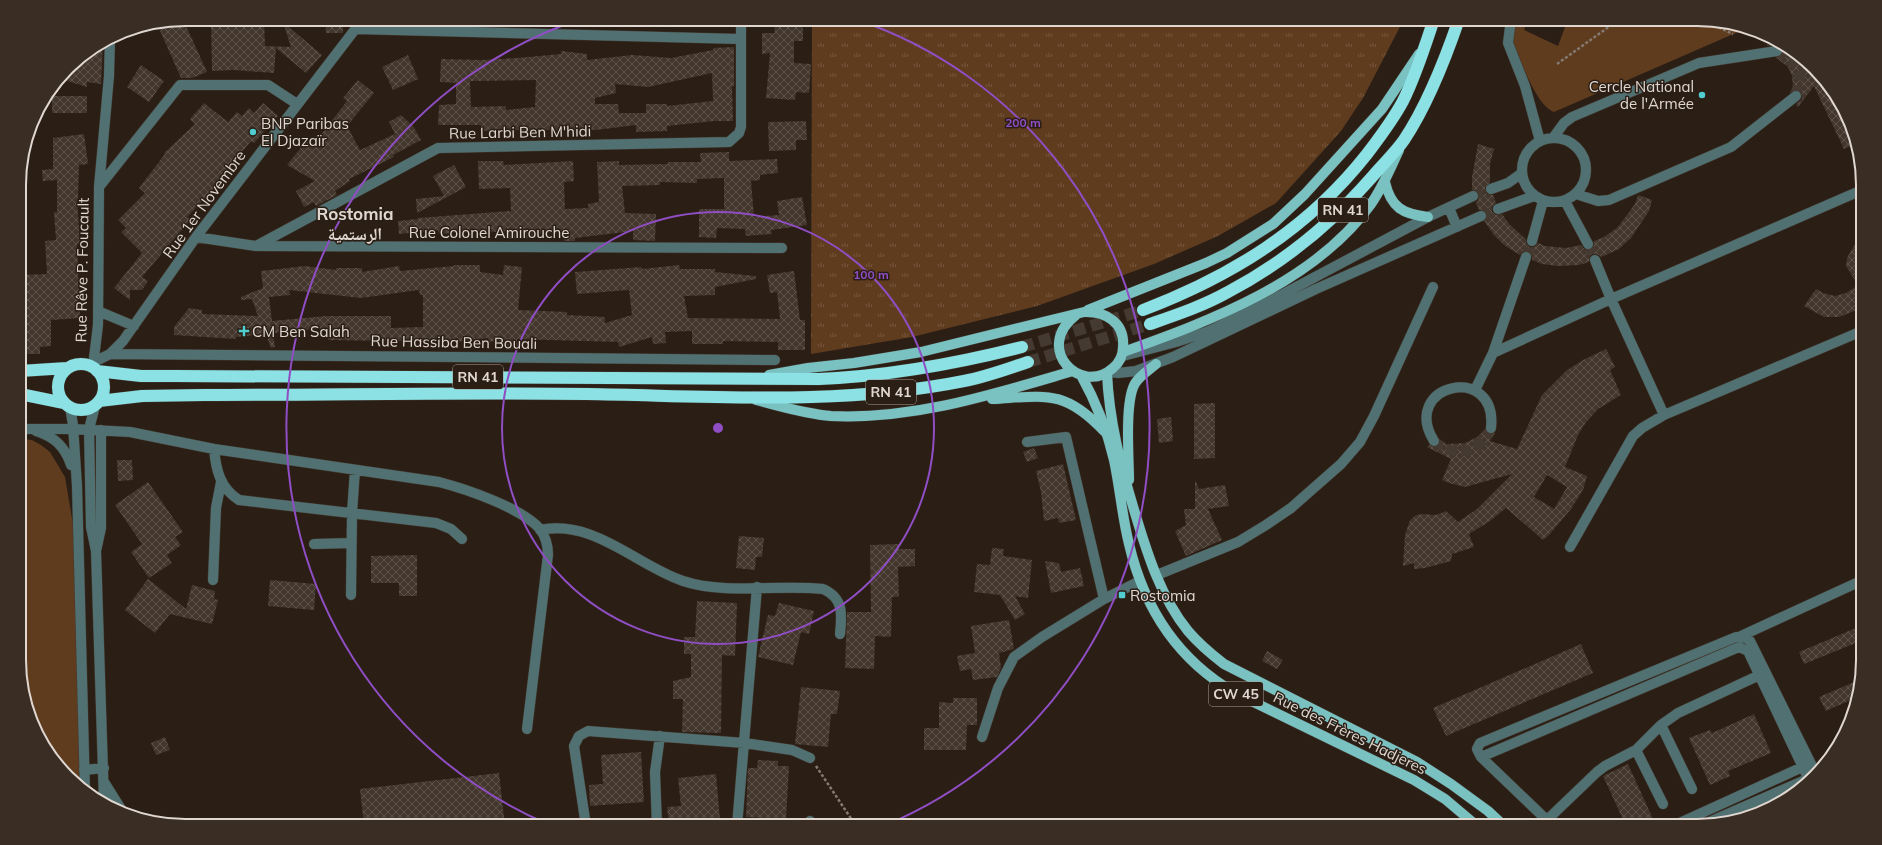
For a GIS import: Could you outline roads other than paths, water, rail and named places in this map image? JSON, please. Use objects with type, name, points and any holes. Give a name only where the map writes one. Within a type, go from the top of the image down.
[{"type":"highway","name":"RN 41","points":[[1143,310],[1183,295],[1255,256],[1305,220],[1325,201],[1352,173],[1390,123],[1403,102],[1432,26]]},
{"type":"highway","name":"RN 41","points":[[1150,324],[1196,307],[1227,293],[1268,269],[1295,250],[1342,211],[1403,141],[1420,113],[1450,45],[1457,26]]},
{"type":"highway","name":"RN 41","points":[[94,367],[141,376],[819,379],[882,375],[963,362],[1022,347]]},
{"type":"highway","name":"RN 41","points":[[97,403],[142,396],[204,395],[586,394],[750,399],[827,397],[914,389],[965,381],[1028,362]]},
{"type":"highway","points":[[26,371],[67,368],[80,364],[94,367],[101,376],[104,389],[97,403],[82,410],[26,395]]},
{"type":"highway","points":[[67,368],[59,379],[58,385],[60,398],[67,405]]},
{"type":"main road","points":[[756,378],[808,368],[854,363],[922,352],[1080,314],[1095,312],[1106,315],[1115,321],[1121,330],[1124,341],[1122,354],[1117,365],[1108,372],[1090,377],[1077,373],[1066,365],[1058,347],[1062,329],[1080,314],[1206,263],[1226,253],[1273,224],[1305,194],[1382,109],[1425,46]]},
{"type":"main road","points":[[1122,354],[1211,319],[1294,275],[1319,257],[1352,227],[1370,204],[1385,182],[1403,141]]},
{"type":"main road","points":[[1385,182],[1387,191],[1395,206],[1417,219],[1428,217]]},
{"type":"main road","points":[[1129,494],[1129,406],[1132,390],[1142,375],[1156,364]]},
{"type":"main road","points":[[1108,372],[1111,416],[1129,494],[1142,539],[1157,576],[1172,606],[1188,631],[1206,650],[1224,664],[1417,762],[1451,784],[1497,819]]},
{"type":"main road","points":[[750,399],[796,411],[830,416],[878,416],[972,400],[1077,373]]},
{"type":"main road","name":"Rue des Frères Hadjeres","points":[[1077,373],[1095,403],[1114,459],[1128,543],[1140,581],[1158,618],[1169,636],[1183,654],[1217,683],[1414,780],[1445,799],[1469,819]]},
{"type":"main road","points":[[972,400],[1036,396],[1062,400],[1082,410],[1106,433]]},
{"type":"street","name":"Rue 1er Novembre","points":[[94,367],[110,354],[134,326],[196,238],[357,26]]},
{"type":"street","points":[[354,29],[740,39],[741,26]]},
{"type":"street","points":[[1510,26],[1508,43],[1525,86],[1540,141]]},
{"type":"street","name":"Rue Larbi Ben M'hidi","points":[[256,246],[438,148],[723,143],[735,138],[741,127],[740,39]]},
{"type":"street","points":[[99,187],[109,76],[110,44]]},
{"type":"street","points":[[1553,138],[1564,124],[1572,117],[1698,63],[1777,51]]},
{"type":"street","name":"Rue Rêve P. Foucault","points":[[94,367],[98,334],[99,187],[180,85],[268,85],[297,104]]},
{"type":"street","points":[[1576,194],[1598,201],[1609,200],[1731,147],[1796,96]]},
{"type":"street","points":[[1498,208],[1538,198],[1554,203],[1564,201],[1576,194],[1584,180],[1585,163],[1581,153],[1574,145],[1564,140],[1553,138],[1540,141],[1532,147],[1522,164],[1524,182],[1538,198],[1532,241]]},
{"type":"street","points":[[1491,189],[1508,183],[1522,173]]},
{"type":"street","points":[[1493,353],[1611,299],[1856,193]]},
{"type":"street","points":[[1428,217],[1473,196]]},
{"type":"street","points":[[1564,201],[1588,244]]},
{"type":"street","points":[[1449,208],[1457,227]]},
{"type":"street","points":[[1108,372],[1128,372],[1156,364],[1309,292],[1481,216]]},
{"type":"street","points":[[1122,354],[1176,342],[1209,331],[1270,301],[1417,219],[1419,243]]},
{"type":"street","name":"Rue Colonel Amirouche","points":[[196,238],[256,246],[782,248]]},
{"type":"street","points":[[1474,390],[1493,353],[1526,258]]},
{"type":"street","points":[[1595,260],[1611,299],[1664,415]]},
{"type":"street","points":[[1157,576],[1238,542],[1266,525],[1291,508],[1341,464],[1360,442],[1374,416],[1433,286]]},
{"type":"street","points":[[98,311],[134,326]]},
{"type":"street","points":[[1570,547],[1633,436],[1642,428],[1664,415],[1856,333]]},
{"type":"street","name":"Rue Hassiba Ben Bouali","points":[[110,354],[775,360]]},
{"type":"street","points":[[1434,441],[1428,432],[1426,420],[1428,409],[1433,399],[1442,391],[1452,387],[1464,387],[1474,390],[1483,397],[1489,406],[1492,417],[1491,428]]},
{"type":"street","points":[[97,403],[89,430],[91,527],[96,551],[104,797]]},
{"type":"street","points":[[67,405],[73,429],[76,486],[85,783]]},
{"type":"street","points":[[26,429],[73,429],[130,432],[214,449],[439,482],[467,490],[509,508],[531,521],[540,530],[546,542],[548,555],[527,729]]},
{"type":"street","points":[[26,429],[51,438],[67,452],[74,472],[76,486]]},
{"type":"street","points":[[96,551],[101,528],[101,430]]},
{"type":"street","points":[[1027,442],[1066,437],[1104,599]]},
{"type":"street","points":[[214,449],[215,465],[221,482],[224,488],[238,500],[436,523],[451,529],[462,539]]},
{"type":"street","points":[[351,595],[351,543],[355,470]]},
{"type":"street","points":[[213,580],[216,508],[221,482]]},
{"type":"street","points":[[540,530],[558,527],[580,531],[627,552],[662,572],[685,581],[709,586],[816,588],[829,592],[839,602],[841,609],[840,634]]},
{"type":"street","points":[[314,544],[351,543]]},
{"type":"street","points":[[982,736],[998,688],[1014,657],[1042,637],[1104,599],[1140,581]]},
{"type":"street","points":[[1546,819],[1481,757],[1477,749],[1480,743],[1741,636],[1856,583]]},
{"type":"street","points":[[738,819],[757,587]]},
{"type":"street","points":[[1741,636],[1750,641],[1762,674]]},
{"type":"street","points":[[1481,757],[1735,647],[1744,648],[1748,651],[1762,674],[1810,773]]},
{"type":"street","points":[[1554,819],[1605,766],[1636,750],[1661,725],[1678,713],[1762,674]]},
{"type":"street","points":[[1661,725],[1692,789]]},
{"type":"street","points":[[585,819],[574,751],[576,740],[579,736],[588,731],[593,730],[744,743],[792,750],[810,758]]},
{"type":"street","points":[[657,819],[655,772],[660,736]]},
{"type":"street","points":[[1636,750],[1663,804]]},
{"type":"street","points":[[1688,819],[1807,765]]},
{"type":"street","points":[[84,770],[104,768]]},
{"type":"street","points":[[103,781],[118,805]]},
{"type":"street","points":[[1718,818],[1799,782]]},
{"type":"tunnel","points":[[1777,51],[1793,62],[1800,74],[1796,96]]},
{"type":"tunnel","points":[[1473,196],[1491,189]]},
{"type":"tunnel","points":[[1481,216],[1498,209]]},
{"type":"tunnel","points":[[1526,257],[1532,241]]},
{"type":"tunnel","points":[[1588,244],[1595,260]]},
{"type":"tunnel","points":[[1022,347],[1143,310]]},
{"type":"tunnel","points":[[1028,362],[1150,324]]},
{"type":"tunnel","points":[[1434,441],[1442,447],[1450,450],[1459,452],[1466,451],[1480,444],[1491,428]]},
{"type":"place","name":"Cercle National de l'Armée","points":[[1702,95]]},
{"type":"place","name":"BNP Paribas El Djazaïr","points":[[253,132]]},
{"type":"place","name":"CM Ben Salah","points":[[244,331]]},
{"type":"place","name":"Rostomia","points":[[1122,595]]},
{"type":"district","name":"Rostomia الرستمية","points":[[355,223]]}]
